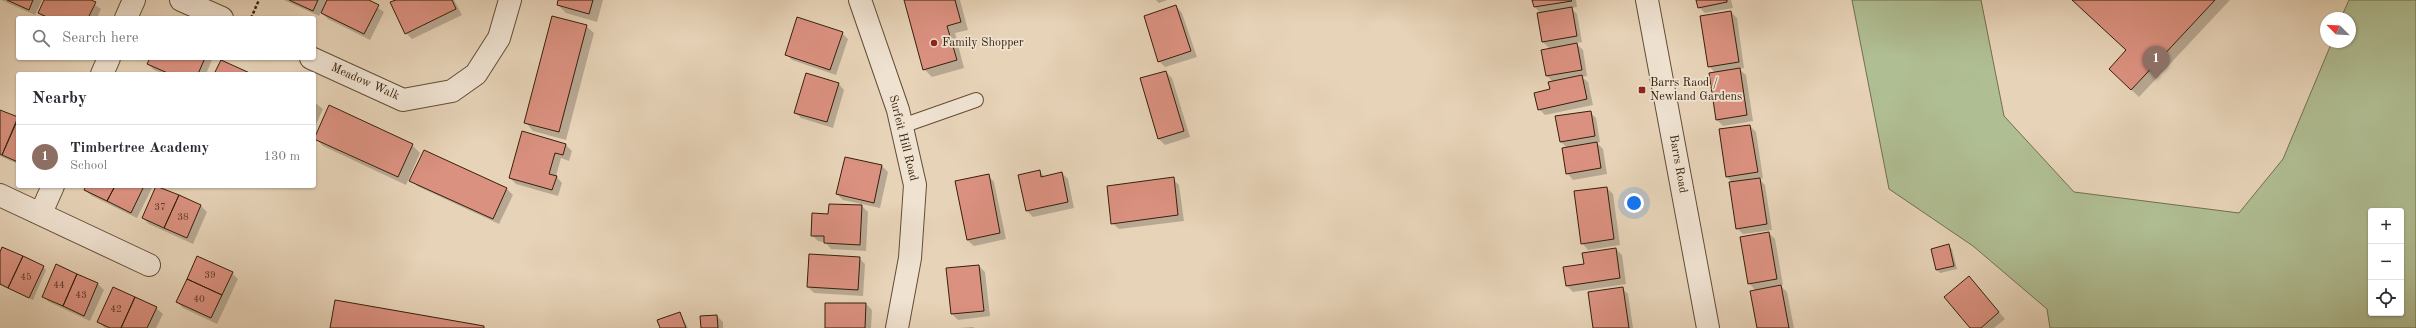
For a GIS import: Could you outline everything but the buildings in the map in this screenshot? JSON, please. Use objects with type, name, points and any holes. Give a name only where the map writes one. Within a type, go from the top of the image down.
[{"type":"street","points":[[127,16],[134,0]]},
{"type":"street","points":[[181,0],[217,16]]},
{"type":"street","name":"Meadow Walk","points":[[315,60],[404,100],[452,91],[476,74],[496,44],[510,0]]},
{"type":"street","name":"Surfeit Hill Road","points":[[860,0],[902,126],[915,185],[910,258],[897,328]]},
{"type":"street","name":"Barrs Road","points":[[1647,0],[1708,328]]},
{"type":"street","points":[[103,72],[108,60]]},
{"type":"street","points":[[41,213],[52,188]]},
{"type":"street","points":[[0,195],[149,265]]},
{"type":"lane","points":[[902,126],[976,100]]},
{"type":"path","points":[[252,16],[259,0]]},
{"type":"green space","points":[[1852,0],[1981,0],[2004,116],[2074,192],[2239,213],[2283,159],[2329,48],[2356,48],[2356,12],[2344,12],[2349,0],[2416,0],[2416,328],[2050,328],[2047,309],[1973,246],[1889,189]]},
{"type":"place","name":"Family Shopper","points":[[934,43]]},
{"type":"place","name":"Timbertree Academy","points":[[2156,79]]},
{"type":"place","name":"Barrs Raod / Newland Gardens","points":[[1642,90]]}]
